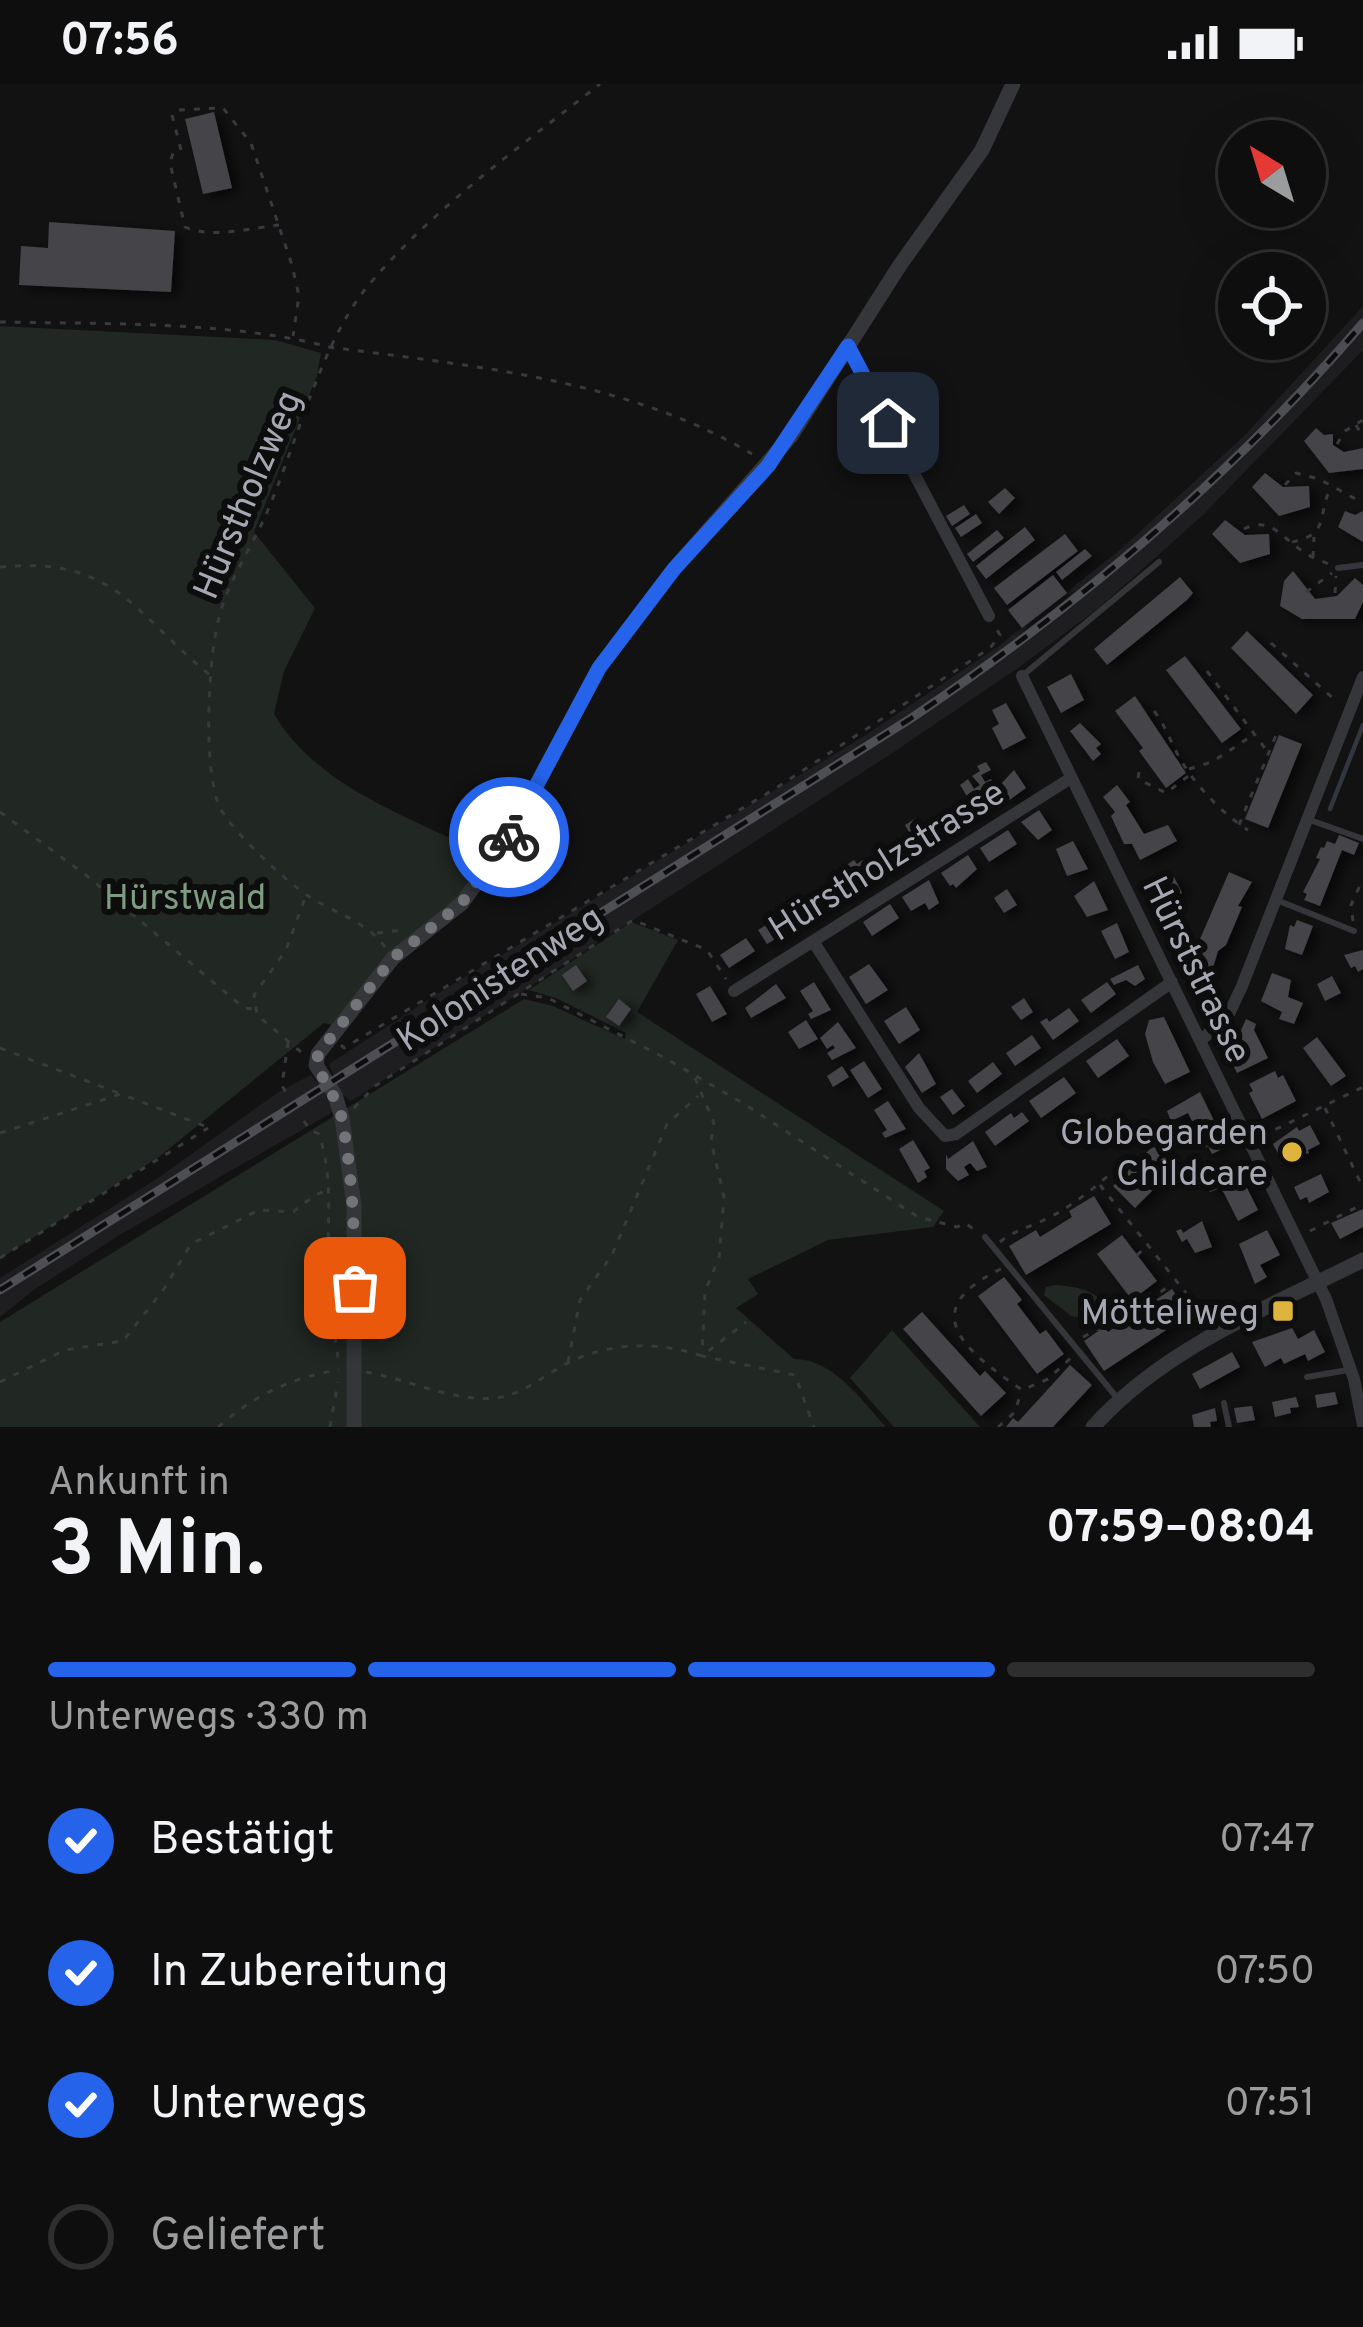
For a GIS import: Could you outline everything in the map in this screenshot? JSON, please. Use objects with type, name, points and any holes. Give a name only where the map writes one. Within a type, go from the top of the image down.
[{"type":"street","points":[[354,1427],[347,1370],[354,1206],[342,1118],[335,1095],[316,1065],[318,1054],[393,958],[461,904],[503,848],[599,668],[674,569],[768,466],[982,150],[1013,84]]},
{"type":"street","points":[[848,346],[989,616]]},
{"type":"street","name":"Hürststrasse","points":[[1022,676],[1318,1282],[1356,1375],[1363,1426]]},
{"type":"street","points":[[1200,1041],[1228,1016],[1363,677]]},
{"type":"street","name":"Hürstholzstrasse","points":[[734,991],[1071,778]]},
{"type":"street","points":[[813,941],[919,1108],[946,1136],[956,1135],[1172,982]]},
{"type":"street","points":[[1093,1427],[1118,1399],[1195,1346],[1363,1260]]},
{"type":"lane","points":[[1022,676],[1159,562]]},
{"type":"lane","points":[[1338,568],[1363,566]]},
{"type":"lane","points":[[1307,819],[1363,839]]},
{"type":"lane","points":[[1276,900],[1354,931]]},
{"type":"lane","points":[[986,1237],[1118,1399]]},
{"type":"lane","points":[[1307,1376],[1356,1375]]},
{"type":"lane","points":[[1224,1403],[1229,1427]]},
{"type":"path","name":"Hürstholzweg","points":[[393,958],[375,933],[306,895],[242,837],[222,812],[212,785],[211,676],[221,610],[263,520],[329,347],[367,288],[400,251],[482,178],[600,84]]},
{"type":"path","points":[[279,225],[213,232],[185,227],[170,164],[173,153],[182,150],[172,115],[177,110],[223,108],[251,143],[279,225],[299,296],[293,338]]},
{"type":"path","points":[[0,322],[293,338],[464,366],[616,398],[699,426],[768,466]]},
{"type":"path","points":[[1337,444],[1363,420]]},
{"type":"path","points":[[1356,423],[1363,437]]},
{"type":"path","points":[[1285,485],[1296,473],[1307,474],[1363,503]]},
{"type":"path","points":[[1291,542],[1313,535],[1323,523],[1331,487]]},
{"type":"path","points":[[1244,529],[1269,524],[1313,557],[1338,568]]},
{"type":"path","points":[[1313,535],[1313,557]]},
{"type":"path","points":[[0,567],[44,567],[97,577],[143,611],[211,676]]},
{"type":"path","points":[[1306,592],[1338,568]]},
{"type":"path","points":[[1335,593],[1338,568]]},
{"type":"path","points":[[329,1037],[344,1048],[815,763],[990,648],[1000,635],[989,616]]},
{"type":"path","points":[[1270,644],[1335,700]]},
{"type":"path","points":[[1207,670],[1269,753]]},
{"type":"path","points":[[1154,711],[1229,820],[1248,830]]},
{"type":"path","points":[[1239,825],[1279,728]]},
{"type":"path","points":[[1139,772],[1138,778],[1166,793],[1191,771],[1224,756],[1254,734]]},
{"type":"path","points":[[0,812],[87,876],[244,1008],[254,1009],[316,1065]]},
{"type":"path","points":[[1354,931],[1351,905],[1363,879]]},
{"type":"path","points":[[254,1009],[254,995],[286,950],[306,895]]},
{"type":"path","name":"Kolonistenweg","points":[[351,1113],[375,1086],[633,920],[706,950],[734,991]]},
{"type":"path","points":[[520,994],[548,998],[695,1076],[918,1217],[957,1227],[965,1222],[972,1228]]},
{"type":"path","points":[[288,1041],[282,1086],[289,1097]]},
{"type":"path","points":[[0,1048],[208,1128],[0,1258]]},
{"type":"path","points":[[695,1076],[714,1123],[711,1141],[724,1196],[718,1258],[705,1291],[702,1356]]},
{"type":"path","points":[[1256,1138],[1363,1087]]},
{"type":"path","points":[[0,1133],[121,1094]]},
{"type":"path","points":[[568,1363],[580,1300],[612,1255],[667,1124],[699,1094]]},
{"type":"path","points":[[1324,1106],[1363,1187]]},
{"type":"path","points":[[304,1121],[320,1134],[326,1156],[331,1220],[328,1286],[347,1370],[330,1427]]},
{"type":"path","points":[[994,1247],[1013,1231],[1044,1220],[1100,1184],[1120,1164],[1130,1169]]},
{"type":"path","points":[[1100,1184],[1186,1293]]},
{"type":"path","points":[[0,1382],[65,1350],[123,1341],[164,1289],[191,1244],[260,1210],[293,1212],[328,1190]]},
{"type":"path","points":[[1304,1235],[1363,1204]]},
{"type":"path","points":[[1044,1220],[1050,1230]]},
{"type":"path","points":[[1137,1255],[1147,1247]]},
{"type":"path","points":[[1008,1265],[969,1284],[954,1312],[958,1334],[970,1350],[1022,1390]]},
{"type":"path","points":[[1072,1343],[1148,1304],[1174,1282]]},
{"type":"path","points":[[702,1356],[746,1322]]},
{"type":"path","points":[[1107,1324],[1111,1330]]},
{"type":"path","points":[[218,1427],[279,1385],[347,1370],[468,1396],[501,1397],[535,1384],[568,1363],[638,1346],[672,1346],[794,1375],[814,1427]]},
{"type":"path","points":[[962,1357],[970,1350]]},
{"type":"path","points":[[1022,1390],[1050,1382],[1078,1352]]},
{"type":"path","points":[[998,1427],[1015,1412],[1022,1390]]},
{"type":"path","points":[[1015,1412],[1021,1418]]},
{"type":"shaded area","points":[[1363,306],[1363,350],[1203,515],[1100,607],[891,754],[351,1101],[340,1093],[329,1064],[861,738],[999,646],[1122,548],[1245,435],[1314,360],[1326,360],[1326,346]]},
{"type":"shaded area","points":[[311,1075],[330,1098],[333,1112],[123,1233],[0,1317],[0,1278]]},
{"type":"green space","name":"Hürstwald","points":[[0,326],[275,340],[321,353],[317,376],[254,532],[315,608],[284,671],[274,714],[316,763],[342,782],[491,857],[455,902],[386,957],[331,1025],[324,1023],[160,1156],[0,1259]]},
{"type":"green space","points":[[631,922],[678,940],[637,1012],[944,1211],[933,1227],[828,1240],[748,1279],[758,1294],[736,1308],[794,1359],[834,1373],[886,1427],[0,1427],[0,1322],[524,999],[553,1006],[625,1039],[626,1033],[529,990]]},
{"type":"green space","points":[[1046,1287],[1089,1292],[1103,1302],[1111,1317],[1103,1322],[1071,1316],[1044,1295]]},
{"type":"green space","points":[[892,1330],[980,1427],[894,1427],[850,1378]]},
{"type":"building","points":[[214,112],[232,188],[203,194],[185,119]]},
{"type":"building","points":[[49,222],[175,231],[171,292],[19,285],[21,246],[48,248]]},
{"type":"building","points":[[1316,428],[1324,435],[1333,434],[1333,445],[1344,452],[1363,448],[1363,469],[1329,473],[1304,441]]},
{"type":"building","points":[[1265,473],[1283,487],[1309,486],[1310,507],[1279,516],[1252,487]]},
{"type":"building","points":[[1005,488],[1015,498],[999,514],[988,502]]},
{"type":"building","points":[[964,505],[970,514],[952,526],[946,516]]},
{"type":"building","points":[[1345,511],[1355,515],[1363,511],[1363,542],[1338,527]]},
{"type":"building","points":[[976,514],[982,523],[961,537],[955,528]]},
{"type":"building","points":[[1225,520],[1245,535],[1269,534],[1270,554],[1240,563],[1212,534]]},
{"type":"building","points":[[1025,527],[1035,540],[986,579],[976,566]]},
{"type":"building","points":[[997,530],[1004,538],[973,562],[967,554]]},
{"type":"building","points":[[1065,534],[1078,551],[1007,605],[994,588]]},
{"type":"building","points":[[1085,549],[1092,556],[1062,580],[1056,572]]},
{"type":"building","points":[[1293,571],[1315,599],[1337,596],[1355,578],[1363,585],[1363,602],[1355,619],[1302,619],[1280,606],[1284,581]]},
{"type":"building","points":[[1053,575],[1067,593],[1022,628],[1008,610]]},
{"type":"building","points":[[1180,577],[1193,593],[1107,665],[1094,649]]},
{"type":"building","points":[[1247,631],[1313,695],[1296,714],[1231,648]]},
{"type":"building","points":[[1185,656],[1241,729],[1222,743],[1166,670]]},
{"type":"building","points":[[1071,674],[1084,700],[1061,713],[1047,687]]},
{"type":"building","points":[[1135,696],[1186,773],[1166,788],[1115,711]]},
{"type":"building","points":[[1006,703],[1026,738],[1003,750],[992,728],[999,724],[992,710]]},
{"type":"building","points":[[1080,723],[1101,744],[1096,748],[1101,754],[1093,761],[1070,731]]},
{"type":"building","points":[[1279,735],[1302,744],[1268,828],[1245,819]]},
{"type":"building","points":[[986,762],[991,770],[981,775],[997,789],[987,798],[990,804],[963,820],[955,807],[968,798],[960,785],[968,779],[974,789],[980,785],[972,776]]},
{"type":"building","points":[[1014,770],[1026,788],[1008,801],[998,787]]},
{"type":"building","points":[[1117,785],[1144,834],[1168,825],[1177,841],[1140,860],[1132,844],[1124,844],[1111,816],[1115,812],[1103,797]]},
{"type":"building","points":[[1039,810],[1052,830],[1038,840],[1021,822]]},
{"type":"building","points":[[942,814],[951,828],[924,845],[919,837],[914,841],[905,825],[916,818],[921,827]]},
{"type":"building","points":[[1008,830],[1017,844],[989,862],[980,848]]},
{"type":"building","points":[[1339,835],[1359,843],[1354,855],[1342,850],[1320,906],[1304,900],[1321,847],[1327,841],[1335,844]]},
{"type":"building","points":[[903,838],[912,852],[885,870],[876,856]]},
{"type":"building","points":[[1073,841],[1088,869],[1067,876],[1056,849]]},
{"type":"building","points":[[968,855],[977,869],[956,888],[950,886],[941,873]]},
{"type":"building","points":[[854,860],[857,864],[863,860],[873,876],[846,894],[836,872]]},
{"type":"building","points":[[1229,872],[1252,882],[1210,978],[1187,969]]},
{"type":"building","points":[[1174,877],[1182,893],[1155,901],[1149,889]]},
{"type":"building","points":[[929,880],[939,903],[929,910],[925,903],[911,911],[902,897]]},
{"type":"building","points":[[1094,881],[1108,910],[1087,917],[1074,896]]},
{"type":"building","points":[[824,888],[834,902],[807,919],[797,905]]},
{"type":"building","points":[[1007,889],[1017,905],[1004,913],[994,898]]},
{"type":"building","points":[[890,904],[899,918],[872,936],[863,922]]},
{"type":"building","points":[[786,913],[795,927],[767,944],[758,930]]},
{"type":"building","points":[[1297,920],[1313,926],[1302,955],[1285,949],[1290,925],[1294,927]]},
{"type":"building","points":[[1117,923],[1129,952],[1115,959],[1101,931]]},
{"type":"building","points":[[746,938],[755,951],[729,968],[720,955]]},
{"type":"building","points":[[1363,950],[1363,969],[1358,972],[1344,955]]},
{"type":"building","points":[[869,964],[888,990],[866,1004],[849,977]]},
{"type":"building","points":[[576,965],[587,981],[573,991],[562,975]]},
{"type":"building","points":[[1138,965],[1145,979],[1135,986],[1126,980],[1114,985],[1110,979]]},
{"type":"building","points":[[1272,973],[1291,980],[1288,997],[1303,1003],[1294,1024],[1279,1019],[1282,1012],[1261,1001]]},
{"type":"building","points":[[1332,976],[1341,993],[1325,1001],[1317,984]]},
{"type":"building","points":[[814,982],[831,1010],[811,1019],[808,1014],[813,1011],[800,991]]},
{"type":"building","points":[[1107,982],[1116,994],[1091,1013],[1081,1000]]},
{"type":"building","points":[[776,984],[786,998],[751,1018],[745,1008]]},
{"type":"building","points":[[710,986],[727,1014],[712,1022],[696,994]]},
{"type":"building","points":[[1024,998],[1033,1012],[1021,1020],[1011,1007]]},
{"type":"building","points":[[619,999],[631,1009],[619,1026],[606,1017]]},
{"type":"building","points":[[906,1007],[920,1030],[899,1044],[884,1021]]},
{"type":"building","points":[[1069,1008],[1079,1021],[1053,1040],[1040,1022],[1047,1018],[1049,1022]]},
{"type":"building","points":[[1164,1017],[1190,1072],[1165,1084],[1145,1034],[1149,1020]]},
{"type":"building","points":[[1246,1019],[1256,1024],[1254,1030],[1268,1058],[1237,1073],[1229,1057]]},
{"type":"building","points":[[806,1020],[818,1039],[799,1049],[788,1032]]},
{"type":"building","points":[[838,1022],[856,1048],[832,1060],[827,1053],[835,1048],[827,1049],[820,1038]]},
{"type":"building","points":[[1032,1035],[1041,1048],[1015,1066],[1006,1053]]},
{"type":"building","points":[[1317,1037],[1346,1076],[1331,1086],[1303,1048]]},
{"type":"building","points":[[1117,1039],[1129,1056],[1098,1078],[1086,1061]]},
{"type":"building","points":[[919,1053],[936,1084],[922,1093],[905,1067]]},
{"type":"building","points":[[864,1061],[882,1089],[868,1098],[850,1070]]},
{"type":"building","points":[[993,1062],[1002,1074],[977,1093],[968,1081]]},
{"type":"building","points":[[842,1066],[849,1077],[833,1087],[827,1076]]},
{"type":"building","points":[[1275,1071],[1278,1078],[1283,1075],[1296,1101],[1262,1119],[1249,1084]]},
{"type":"building","points":[[1064,1077],[1076,1093],[1041,1118],[1029,1101]]},
{"type":"building","points":[[952,1089],[965,1106],[953,1115],[940,1097]]},
{"type":"building","points":[[1200,1092],[1223,1139],[1218,1142],[1222,1149],[1212,1154],[1188,1113],[1171,1121],[1167,1111]]},
{"type":"building","points":[[888,1101],[906,1129],[885,1138],[882,1133],[887,1130],[874,1110]]},
{"type":"building","points":[[1022,1112],[1029,1121],[995,1146],[985,1132],[1011,1113],[1014,1118]]},
{"type":"building","points":[[1310,1125],[1320,1144],[1283,1163],[1273,1144],[1297,1127],[1299,1131]]},
{"type":"building","points":[[913,1140],[930,1168],[918,1183],[899,1149]]},
{"type":"building","points":[[973,1141],[987,1167],[977,1171],[970,1163],[964,1167],[969,1175],[958,1181],[946,1169],[946,1154],[948,1159]]},
{"type":"building","points":[[1153,1146],[1175,1168],[1135,1208],[1113,1186]]},
{"type":"building","points":[[1236,1166],[1258,1210],[1238,1221],[1220,1188],[1210,1192],[1205,1182]]},
{"type":"building","points":[[1321,1174],[1329,1192],[1309,1203],[1307,1197],[1300,1200],[1294,1187]]},
{"type":"building","points":[[1094,1196],[1111,1224],[1026,1275],[1009,1246],[1036,1230],[1040,1237]]},
{"type":"building","points":[[1363,1209],[1363,1227],[1340,1239],[1331,1223]]},
{"type":"building","points":[[1202,1221],[1212,1247],[1195,1253],[1176,1231],[1183,1233]]},
{"type":"building","points":[[1267,1230],[1280,1255],[1260,1265],[1267,1277],[1255,1284],[1239,1244]]},
{"type":"building","points":[[1122,1235],[1157,1281],[1132,1300],[1097,1254]]},
{"type":"building","points":[[1004,1277],[1040,1334],[1046,1330],[1064,1354],[1037,1374],[978,1296]]},
{"type":"building","points":[[1172,1289],[1189,1315],[1104,1371],[1084,1341],[1104,1327],[1108,1332]]},
{"type":"building","points":[[922,1312],[980,1376],[985,1371],[1006,1393],[981,1416],[903,1329]]},
{"type":"building","points":[[1292,1328],[1298,1339],[1314,1330],[1325,1352],[1308,1361],[1305,1354],[1284,1364],[1281,1358],[1265,1367],[1252,1342]]},
{"type":"building","points":[[1232,1352],[1240,1367],[1200,1389],[1192,1374]]},
{"type":"building","points":[[1070,1365],[1092,1385],[1053,1427],[1006,1427],[1013,1418],[1018,1422]]},
{"type":"building","points":[[1335,1392],[1338,1404],[1317,1408],[1315,1395]]},
{"type":"building","points":[[1296,1397],[1299,1407],[1275,1417],[1272,1402]]},
{"type":"building","points":[[1252,1406],[1255,1420],[1237,1423],[1234,1408]]},
{"type":"building","points":[[1215,1408],[1217,1421],[1210,1422],[1211,1427],[1194,1427],[1192,1415]]},
{"type":"waterway","points":[[1330,809],[1363,725]]},
{"type":"railway","points":[[0,1290],[972,676],[1092,585],[1206,486],[1363,323]]},
{"type":"way so far","points":[[355,1288],[354,1206],[342,1118],[335,1095],[316,1065],[318,1054],[393,958],[461,904],[509,837]]},
{"type":"place","name":"Globegarden Childcare","points":[[1292,1152]]},
{"type":"place","name":"Mötteliweg","points":[[1283,1311]]},
{"type":"route","points":[[509,837],[599,668],[674,569],[768,466],[848,346],[888,423]]}]
